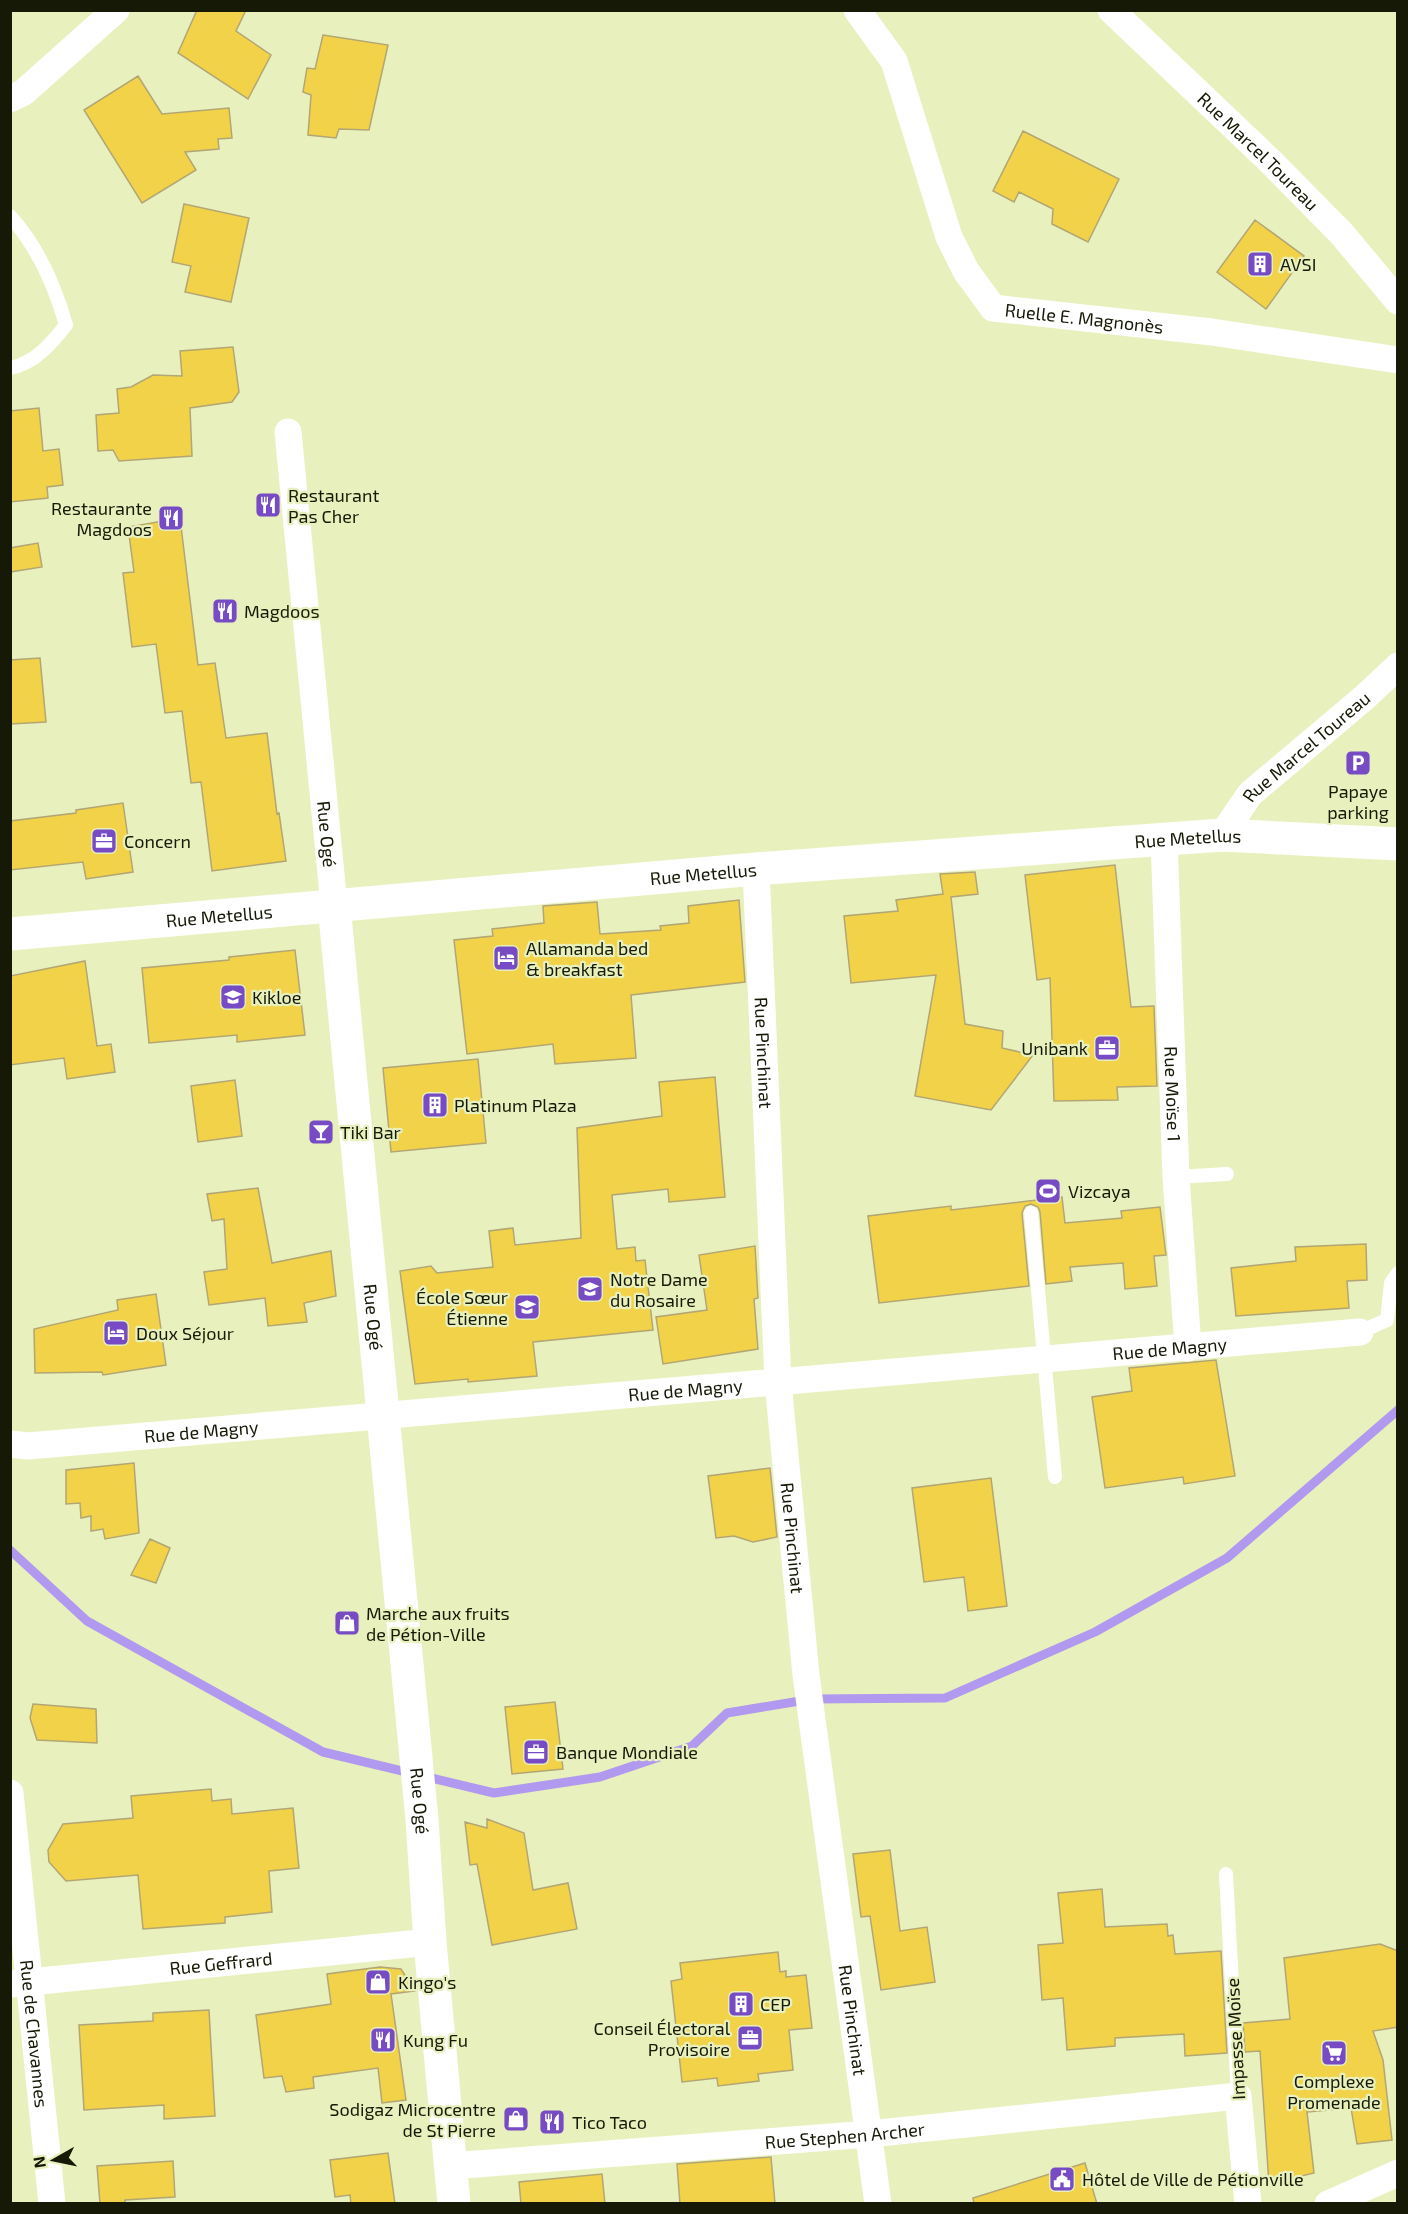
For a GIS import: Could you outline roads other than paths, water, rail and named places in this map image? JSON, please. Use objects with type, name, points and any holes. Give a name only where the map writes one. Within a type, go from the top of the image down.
[{"type":"street","points":[[10,99],[24,92],[116,10]]},
{"type":"street","name":"Ruelle E. Magnonès","points":[[857,10],[894,61],[949,237],[966,271],[993,308],[1212,332],[1398,360]]},
{"type":"street","name":"Rue Marcel Toureau","points":[[1111,10],[1271,162],[1341,233],[1398,301]]},
{"type":"street","name":"Rue Ogé","points":[[288,432],[422,1820],[430,1942],[454,2204]]},
{"type":"street","name":"Rue Marcel Toureau","points":[[1222,835],[1250,794],[1365,697],[1398,666]]},
{"type":"street","name":"Rue Metellus","points":[[10,934],[756,869],[1222,835],[1398,844]]},
{"type":"street","name":"Rue Moïse 1","points":[[1164,839],[1176,1177],[1188,1348]]},
{"type":"street","name":"Rue Pinchinat","points":[[756,869],[778,1382],[813,1734],[878,2204]]},
{"type":"street","name":"Rue de Magny","points":[[10,1444],[27,1446],[1359,1332]]},
{"type":"street","name":"Rue de Chavannes","points":[[10,1792],[20,1983],[52,2204]]},
{"type":"street","name":"Rue Geffrard","points":[[20,1983],[430,1942]]},
{"type":"street","name":"Rue Stephen Archer","points":[[450,2166],[869,2134],[1238,2096]]},
{"type":"street","name":"Impasse Moïse","points":[[1238,2096],[1248,2204]]},
{"type":"street","points":[[1328,2204],[1398,2173]]},
{"type":"lane","points":[[10,216],[26,233],[57,292],[66,326],[49,347],[18,367],[10,368]]},
{"type":"lane","points":[[1176,1177],[1227,1174]]},
{"type":"lane","points":[[1031,1213],[1055,1476]]},
{"type":"lane","points":[[1359,1332],[1387,1320],[1391,1283],[1398,1273]]},
{"type":"lane","name":"Impasse Moïse","points":[[1226,1874],[1238,2096]]},
{"type":"waterway","points":[[10,1550],[87,1621],[323,1752],[494,1793],[600,1777],[692,1746],[727,1713],[812,1699],[945,1698],[1095,1632],[1227,1558],[1398,1410]]},
{"type":"place","name":"AVSI","points":[[1260,264]]},
{"type":"place","name":"Restaurant Pas Cher","points":[[268,505]]},
{"type":"place","name":"Restaurante Magdoos","points":[[171,518]]},
{"type":"place","name":"Magdoos","points":[[225,611]]},
{"type":"place","name":"Papaye parking","points":[[1358,763]]},
{"type":"place","name":"Concern","points":[[104,841]]},
{"type":"place","name":"Allamanda bed & breakfast","points":[[506,958]]},
{"type":"place","name":"Kikloe","points":[[233,997]]},
{"type":"place","name":"Unibank","points":[[1107,1048]]},
{"type":"place","name":"Platinum Plaza","points":[[435,1105]]},
{"type":"place","name":"Tiki Bar","points":[[321,1132]]},
{"type":"place","name":"Vizcaya","points":[[1048,1191]]},
{"type":"place","name":"Notre Dame du Rosaire","points":[[590,1289]]},
{"type":"place","name":"École Sœur Étienne","points":[[527,1307]]},
{"type":"place","name":"Doux Séjour","points":[[116,1333]]},
{"type":"place","name":"Marche aux fruits de Pétion-Ville","points":[[347,1623]]},
{"type":"place","name":"Banque Mondiale","points":[[536,1752]]},
{"type":"place","name":"Kingo's","points":[[378,1982]]},
{"type":"place","name":"CEP","points":[[741,2004]]},
{"type":"place","name":"Conseil Électoral Provisoire","points":[[750,2038]]},
{"type":"place","name":"Kung Fu","points":[[383,2040]]},
{"type":"place","name":"Complexe Promenade","points":[[1334,2053]]},
{"type":"place","name":"Sodigaz Microcentre de St Pierre","points":[[516,2119]]},
{"type":"place","name":"Tico Taco","points":[[552,2122]]},
{"type":"place","name":"Hôtel de Ville de Pétionville","points":[[1062,2179]]}]
